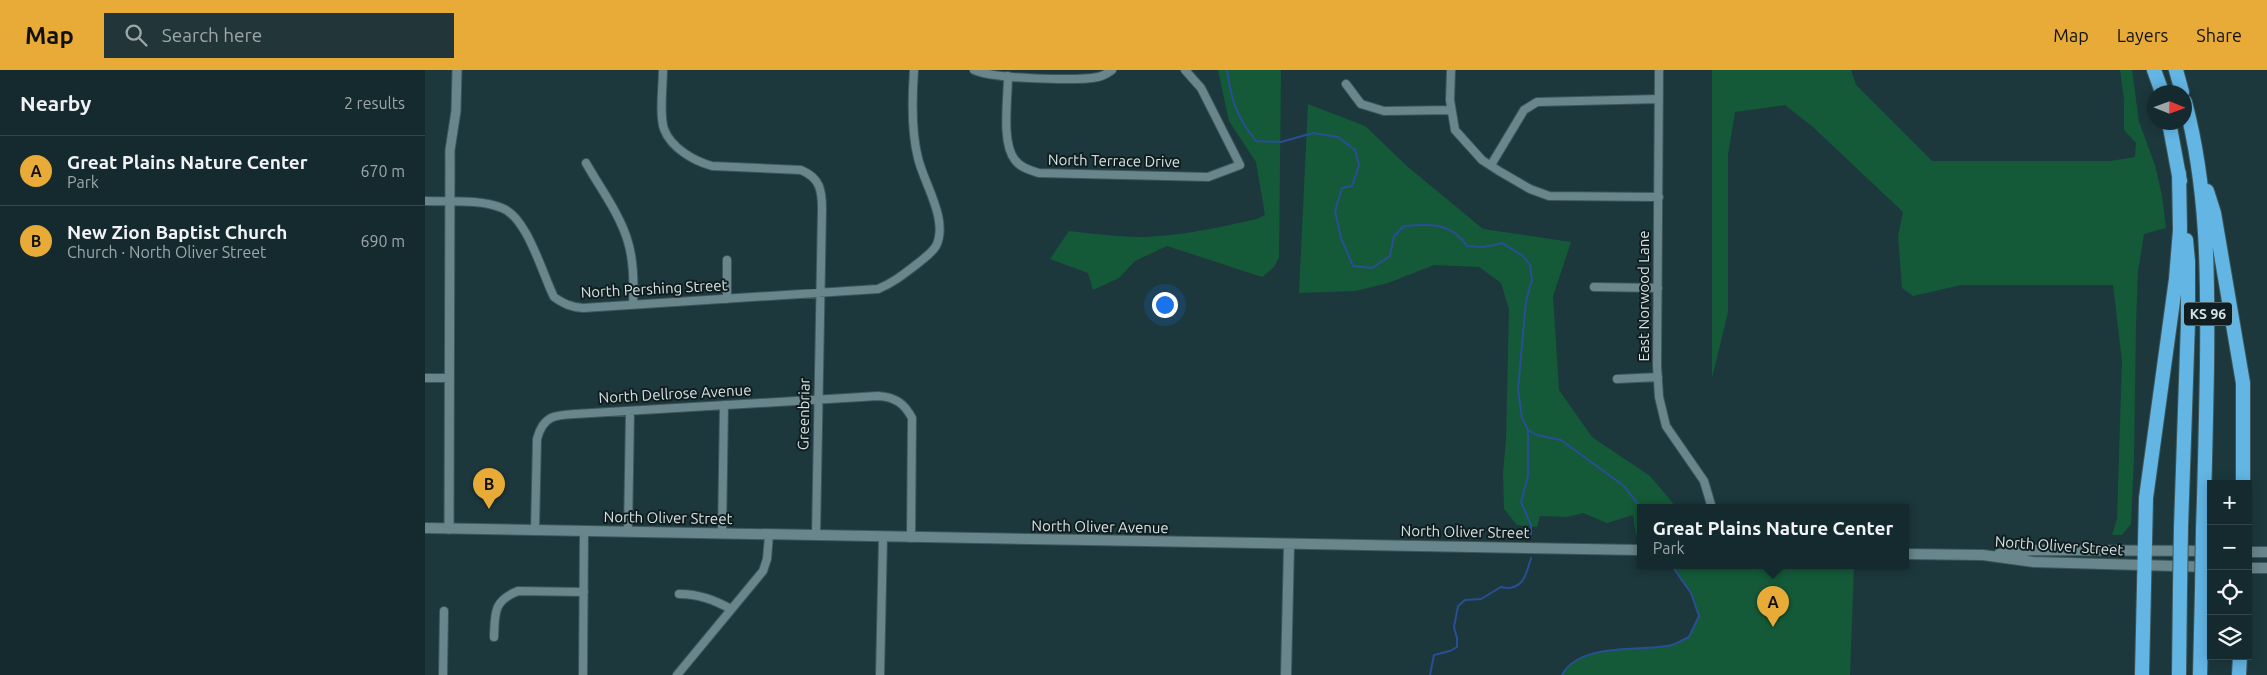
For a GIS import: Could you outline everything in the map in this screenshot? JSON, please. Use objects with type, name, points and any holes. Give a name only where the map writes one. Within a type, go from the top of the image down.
[{"type":"highway","points":[[2154,70],[2159,85]]},
{"type":"highway","points":[[2176,70],[2180,85]]},
{"type":"highway","name":"KS 96","points":[[2171,130],[2179,173],[2188,261],[2179,675]]},
{"type":"highway","name":"KS 96","points":[[2191,130],[2198,161],[2206,236],[2208,299],[2200,675]]},
{"type":"highway","points":[[2198,161],[2214,213],[2243,384],[2243,480]]},
{"type":"highway","points":[[2142,675],[2146,498],[2153,430],[2176,279],[2180,230],[2179,173]]},
{"type":"highway","points":[[2239,675],[2240,660]]},
{"type":"main road","name":"North Oliver Street","points":[[425,528],[911,538]]},
{"type":"main road","name":"North Oliver Avenue","points":[[911,538],[1289,545]]},
{"type":"main road","points":[[1286,675],[1289,545]]},
{"type":"main road","name":"North Oliver Street","points":[[1289,545],[1637,550]]},
{"type":"main road","points":[[1983,555],[2034,550],[2207,551]]},
{"type":"main road","points":[[2252,552],[2267,552]]},
{"type":"main road","name":"North Oliver Street","points":[[1909,554],[1983,555],[2034,562],[2207,567]]},
{"type":"main road","points":[[2252,568],[2267,568]]},
{"type":"street","points":[[449,528],[450,150],[456,111],[457,70]]},
{"type":"street","name":"Greenbriar","points":[[663,70],[664,129],[686,154],[699,162],[712,166],[801,170],[811,174],[821,187],[823,209],[816,536]]},
{"type":"street","name":"North Pershing Street","points":[[425,201],[487,204],[504,208],[517,219],[554,297],[562,303],[583,308],[878,289],[894,282],[936,247],[940,224],[917,157],[914,128],[915,70]]},
{"type":"street","points":[[975,70],[997,76],[1083,78],[1099,77],[1112,70]]},
{"type":"street","name":"North Terrace Drive","points":[[1008,76],[1007,139],[1016,161],[1025,168],[1039,173],[1208,177],[1240,165],[1201,88],[1185,70]]},
{"type":"street","points":[[1451,70],[1451,110],[1455,130],[1483,160],[1529,189],[1549,196],[1659,197]]},
{"type":"street","name":"East Norwood Lane","points":[[1659,70],[1659,397],[1666,426],[1704,481],[1711,504]]},
{"type":"street","points":[[1347,84],[1361,104],[1384,111],[1451,110]]},
{"type":"street","points":[[1491,165],[1524,110],[1537,102],[1659,99]]},
{"type":"street","points":[[586,163],[617,216],[628,241],[633,265],[633,304]]},
{"type":"street","points":[[727,260],[727,299]]},
{"type":"street","points":[[1594,287],[1658,288]]},
{"type":"street","points":[[1617,378],[1658,377]]},
{"type":"street","points":[[425,378],[449,378]]},
{"type":"street","name":"North Dellrose Avenue","points":[[535,530],[537,439],[539,431],[549,418],[558,415],[887,396],[897,400],[906,408],[912,418],[911,538]]},
{"type":"street","points":[[722,534],[724,405]]},
{"type":"street","points":[[628,532],[630,411]]},
{"type":"street","points":[[583,675],[584,532]]},
{"type":"street","points":[[677,675],[763,571],[767,559],[769,535]]},
{"type":"street","points":[[880,675],[883,537]]},
{"type":"street","points":[[494,637],[495,612],[499,602],[509,594],[517,591],[584,592]]},
{"type":"street","points":[[679,594],[698,595],[713,599],[731,609]]},
{"type":"street","points":[[443,675],[444,611]]},
{"type":"green space","points":[[1218,70],[1281,70],[1279,257],[1274,267],[1262,277],[1167,246],[1135,261],[1119,278],[1093,290],[1088,273],[1050,259],[1069,231],[1124,237],[1147,237],[1196,232],[1257,219],[1265,215],[1256,162],[1229,121]]},
{"type":"green space","points":[[1712,70],[1851,70],[1856,85],[1932,161],[2110,161],[2135,157],[2136,143],[2124,130],[2124,99],[2120,70],[2132,70],[2139,122],[2155,165],[2162,196],[2166,228],[2144,234],[2138,271],[2131,524],[2122,535],[2112,535],[2117,519],[2122,361],[2113,285],[1961,285],[1913,296],[1902,288],[1898,236],[1903,212],[1813,127],[1785,105],[1735,112],[1728,154],[1728,312],[1712,378]]},
{"type":"green space","points":[[1308,104],[1365,126],[1408,167],[1483,229],[1571,242],[1553,296],[1559,390],[1592,437],[1650,476],[1674,504],[1637,504],[1637,535],[1633,515],[1607,523],[1583,513],[1567,517],[1540,516],[1537,527],[1517,525],[1504,509],[1503,474],[1506,439],[1509,309],[1501,283],[1479,267],[1434,265],[1388,283],[1355,291],[1299,293]]},
{"type":"green space","points":[[1674,569],[1854,569],[1850,675],[1562,675],[1570,665],[1581,658],[1595,653],[1610,650],[1667,646],[1676,644],[1689,637],[1699,616],[1691,593]]},
{"type":"waterway","points":[[1227,70],[1236,108],[1249,133],[1256,141],[1281,142],[1313,133],[1338,137],[1355,150],[1359,165],[1352,186],[1342,188],[1335,211],[1341,238],[1353,266],[1372,268],[1390,256],[1394,236],[1404,226],[1413,225],[1431,225],[1447,229],[1454,232],[1467,246],[1484,247],[1502,243],[1523,256],[1530,265],[1532,280],[1526,301],[1518,389],[1522,418],[1528,430],[1537,435],[1561,440],[1624,486],[1638,504]]},
{"type":"waterway","points":[[1528,430],[1528,476],[1521,502],[1531,525],[1531,534]]},
{"type":"waterway","points":[[1430,675],[1434,655],[1457,647],[1454,627],[1458,606],[1465,600],[1481,599],[1501,587],[1508,588],[1518,585],[1525,576],[1531,558]]},
{"type":"waterway","points":[[1562,675],[1570,665],[1581,658],[1595,653],[1610,650],[1667,646],[1676,644],[1689,637],[1699,616],[1691,593],[1674,569]]},
{"type":"place","name":"New Zion Baptist Church","points":[[489,509]]},
{"type":"place","name":"Great Plains Nature Center","points":[[1773,627]]}]
